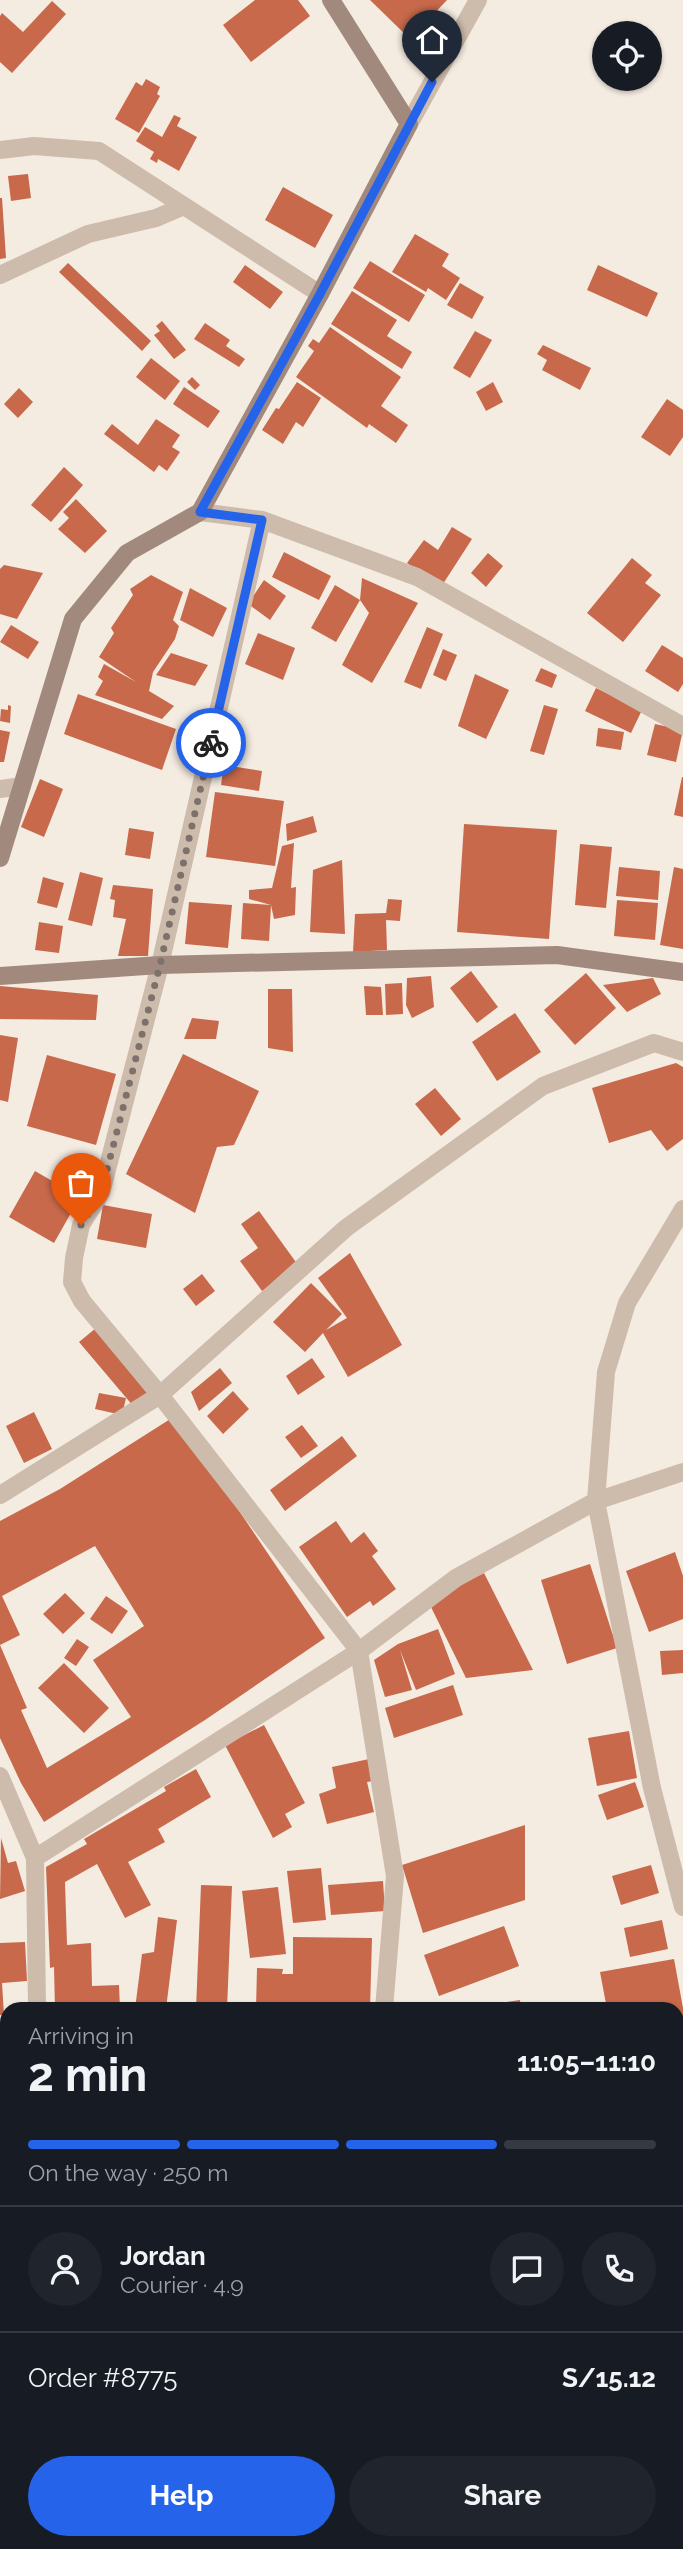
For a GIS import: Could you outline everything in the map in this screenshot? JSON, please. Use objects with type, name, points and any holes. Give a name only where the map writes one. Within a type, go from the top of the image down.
[{"type":"street","points":[[331,0],[409,124]]},
{"type":"street","points":[[0,859],[73,619],[127,553],[200,512],[478,0]]},
{"type":"street","points":[[0,150],[34,146],[99,151],[320,294]]},
{"type":"street","points":[[0,275],[88,234],[156,218],[184,206]]},
{"type":"street","points":[[200,512],[262,520],[417,578],[683,726]]},
{"type":"street","points":[[262,520],[160,965],[101,1193],[81,1225],[72,1282],[82,1301],[160,1395],[359,1651],[395,1876],[385,2002]]},
{"type":"street","points":[[0,789],[22,786]]},
{"type":"street","points":[[0,976],[160,965],[557,955],[683,972]]},
{"type":"street","points":[[0,1495],[160,1395],[346,1228],[542,1086],[654,1043],[683,1052]]},
{"type":"street","points":[[683,1209],[627,1303],[606,1372],[596,1501],[652,1788],[683,1907]]},
{"type":"street","points":[[35,1858],[359,1651],[456,1578],[596,1501],[683,1472]]},
{"type":"street","points":[[0,1776],[35,1858],[37,2002]]},
{"type":"building","points":[[255,0],[298,0],[310,16],[251,62],[223,25]]},
{"type":"building","points":[[370,0],[447,0],[410,39]]},
{"type":"building","points":[[52,1],[66,14],[12,73],[0,62],[0,16],[2,13],[23,32]]},
{"type":"building","points":[[146,79],[160,87],[157,94],[160,96],[139,133],[115,119],[136,82],[142,86]]},
{"type":"building","points":[[174,115],[181,118],[177,126],[197,137],[179,171],[158,159],[157,163],[150,159],[154,152],[136,141],[145,127],[162,137]]},
{"type":"building","points":[[28,174],[31,198],[11,201],[8,176]]},
{"type":"building","points":[[283,187],[333,215],[315,248],[265,220]]},
{"type":"building","points":[[0,198],[6,258],[0,259]]},
{"type":"building","points":[[415,234],[449,254],[442,266],[460,278],[446,300],[428,288],[426,292],[392,272]]},
{"type":"building","points":[[370,261],[425,295],[409,322],[353,288]]},
{"type":"building","points":[[68,263],[151,341],[142,351],[59,272]]},
{"type":"building","points":[[245,265],[283,292],[270,309],[233,282]]},
{"type":"building","points":[[598,265],[658,293],[647,317],[587,290]]},
{"type":"building","points":[[460,283],[484,297],[472,319],[447,305]]},
{"type":"building","points":[[352,291],[397,320],[387,336],[412,352],[402,369],[331,324]]},
{"type":"building","points":[[162,321],[186,350],[174,359],[154,335],[160,331],[156,326]]},
{"type":"building","points":[[205,323],[230,340],[226,346],[245,359],[239,367],[194,339]]},
{"type":"building","points":[[330,327],[401,377],[381,406],[408,425],[396,443],[369,424],[367,428],[296,377],[314,351],[308,346],[313,339],[319,343]]},
{"type":"building","points":[[475,331],[492,340],[470,378],[453,368]]},
{"type":"building","points":[[543,345],[591,368],[580,390],[542,370],[547,360],[537,354]]},
{"type":"building","points":[[151,358],[180,381],[165,400],[136,377]]},
{"type":"building","points":[[192,377],[200,385],[195,390],[187,382]]},
{"type":"building","points":[[297,382],[321,398],[303,427],[296,422],[283,444],[262,430]]},
{"type":"building","points":[[493,382],[503,402],[486,411],[476,392]]},
{"type":"building","points":[[184,387],[220,411],[208,428],[173,404]]},
{"type":"building","points":[[19,388],[33,402],[18,418],[4,404]]},
{"type":"building","points":[[667,399],[683,410],[683,437],[670,456],[641,437]]},
{"type":"building","points":[[156,419],[180,435],[172,447],[180,452],[167,471],[159,465],[154,472],[104,434],[112,424],[138,445]]},
{"type":"building","points":[[64,467],[83,485],[51,522],[31,505]]},
{"type":"building","points":[[76,499],[107,531],[85,553],[58,529],[69,518],[63,512]]},
{"type":"building","points":[[452,527],[472,539],[441,587],[407,563],[424,540],[438,550]]},
{"type":"building","points":[[284,552],[331,576],[319,600],[272,577]]},
{"type":"building","points":[[488,553],[503,566],[486,587],[471,573]]},
{"type":"building","points":[[632,558],[652,575],[645,583],[661,595],[623,642],[587,613]]},
{"type":"building","points":[[4,565],[43,573],[17,619],[0,614],[0,569]]},
{"type":"building","points":[[151,575],[183,592],[173,620],[179,626],[175,639],[153,672],[149,691],[174,706],[162,719],[95,695],[103,681],[98,677],[104,664],[136,682],[99,657],[114,633],[111,628],[133,595],[130,589]]},
{"type":"building","points":[[362,578],[418,603],[372,683],[342,665],[369,613],[360,600]]},
{"type":"building","points":[[264,580],[286,596],[270,620],[248,604]]},
{"type":"building","points":[[335,585],[360,600],[336,642],[311,628]]},
{"type":"building","points":[[190,588],[227,608],[213,637],[180,620]]},
{"type":"building","points":[[11,625],[39,642],[28,659],[0,642]]},
{"type":"building","points":[[427,627],[443,634],[421,689],[404,682]]},
{"type":"building","points":[[258,633],[295,648],[283,680],[245,664]]},
{"type":"building","points":[[662,645],[683,658],[683,684],[678,692],[645,671]]},
{"type":"building","points":[[443,649],[457,655],[446,681],[433,675]]},
{"type":"building","points":[[171,653],[208,665],[195,686],[156,675]]},
{"type":"building","points":[[541,668],[557,675],[552,688],[535,681]]},
{"type":"building","points":[[475,674],[509,690],[486,739],[458,726]]},
{"type":"building","points":[[596,688],[642,710],[631,733],[585,711]]},
{"type":"building","points":[[78,694],[176,729],[162,770],[64,734]]},
{"type":"building","points":[[8,705],[11,706],[10,723],[0,721],[1,709],[8,710]]},
{"type":"building","points":[[544,705],[558,709],[544,755],[530,751]]},
{"type":"building","points":[[655,724],[683,730],[676,762],[647,755]]},
{"type":"building","points":[[598,728],[624,732],[621,750],[596,746]]},
{"type":"building","points":[[0,730],[10,732],[4,762],[0,762]]},
{"type":"building","points":[[224,765],[262,771],[259,791],[221,785]]},
{"type":"building","points":[[683,777],[683,817],[674,815]]},
{"type":"building","points":[[40,779],[63,789],[44,837],[21,827]]},
{"type":"building","points":[[215,792],[284,801],[275,866],[206,857]]},
{"type":"building","points":[[313,816],[317,832],[287,841],[286,824]]},
{"type":"building","points":[[464,824],[557,830],[549,939],[457,932]]},
{"type":"building","points":[[129,828],[154,832],[150,859],[125,855]]},
{"type":"building","points":[[294,843],[291,888],[296,887],[295,915],[274,919],[271,905],[249,899],[249,890],[272,888],[282,846]]},
{"type":"building","points":[[580,844],[612,847],[606,908],[575,905]]},
{"type":"building","points":[[342,860],[345,934],[310,932],[313,870]]},
{"type":"building","points":[[619,867],[660,871],[658,900],[616,896]]},
{"type":"building","points":[[674,867],[683,869],[683,949],[660,945]]},
{"type":"building","points":[[80,872],[103,878],[92,926],[68,920]]},
{"type":"building","points":[[43,877],[64,883],[57,908],[37,903]]},
{"type":"building","points":[[113,885],[153,889],[148,956],[118,956],[126,919],[113,917],[115,900],[110,899]]},
{"type":"building","points":[[388,899],[402,900],[400,921],[386,920],[387,950],[353,952],[355,914],[386,913]]},
{"type":"building","points":[[617,900],[658,903],[655,940],[614,936]]},
{"type":"building","points":[[189,902],[232,905],[228,948],[185,944]]},
{"type":"building","points":[[243,903],[271,905],[269,941],[241,939]]},
{"type":"building","points":[[39,922],[63,926],[59,953],[35,950]]},
{"type":"building","points":[[471,971],[498,1007],[477,1023],[450,988]]},
{"type":"building","points":[[586,973],[616,1008],[575,1045],[544,1010]]},
{"type":"building","points":[[431,976],[434,1007],[412,1018],[406,1005],[407,978]]},
{"type":"building","points":[[653,978],[661,994],[627,1012],[603,985]]},
{"type":"building","points":[[402,983],[403,1014],[386,1015],[385,984]]},
{"type":"building","points":[[0,986],[98,995],[96,1020],[0,1019]]},
{"type":"building","points":[[364,986],[381,987],[383,1015],[366,1015]]},
{"type":"building","points":[[268,989],[292,989],[293,1052],[268,1048]]},
{"type":"building","points":[[515,1013],[541,1052],[497,1081],[472,1042]]},
{"type":"building","points":[[192,1018],[219,1021],[216,1039],[184,1039]]},
{"type":"building","points":[[0,1035],[18,1038],[8,1102],[0,1100]]},
{"type":"building","points":[[183,1054],[259,1091],[234,1145],[217,1147],[195,1213],[126,1174]]},
{"type":"building","points":[[47,1055],[116,1074],[96,1145],[27,1126]]},
{"type":"building","points":[[676,1063],[683,1067],[683,1139],[667,1151],[651,1130],[609,1143],[592,1088]]},
{"type":"building","points":[[435,1088],[461,1119],[441,1136],[415,1104]]},
{"type":"building","points":[[35,1171],[80,1197],[54,1243],[9,1217]]},
{"type":"building","points":[[103,1205],[152,1214],[146,1248],[97,1239]]},
{"type":"building","points":[[259,1211],[298,1265],[262,1291],[240,1261],[258,1248],[241,1224]]},
{"type":"building","points":[[350,1253],[402,1345],[348,1377],[323,1333],[305,1352],[273,1322],[311,1283],[342,1314],[326,1330],[347,1318],[318,1278]]},
{"type":"building","points":[[202,1274],[215,1291],[196,1306],[183,1289]]},
{"type":"building","points":[[96,1328],[150,1394],[134,1407],[79,1342]]},
{"type":"building","points":[[312,1358],[325,1377],[298,1395],[286,1376]]},
{"type":"building","points":[[220,1368],[232,1383],[199,1411],[191,1392]]},
{"type":"building","points":[[233,1391],[249,1409],[223,1434],[207,1416]]},
{"type":"building","points":[[99,1393],[126,1398],[122,1415],[95,1409]]},
{"type":"building","points":[[34,1412],[52,1449],[24,1463],[6,1426]]},
{"type":"building","points":[[175,1416],[325,1638],[205,1720],[44,1822],[21,1783],[0,1738],[0,1645],[0,1521],[60,1489]],"holes":[[[95,1546],[144,1626],[93,1660],[131,1717],[47,1768],[21,1710],[27,1708],[0,1645],[20,1635],[2,1596]]]},
{"type":"building","points":[[302,1425],[318,1446],[301,1458],[285,1437]]},
{"type":"building","points":[[342,1436],[357,1456],[285,1511],[270,1490]]},
{"type":"building","points":[[336,1521],[351,1543],[364,1532],[378,1551],[372,1556],[396,1589],[373,1606],[370,1601],[347,1617],[299,1547]]},
{"type":"building","points":[[675,1552],[683,1576],[683,1619],[649,1632],[626,1571]]},
{"type":"building","points":[[590,1564],[617,1648],[567,1664],[541,1580]]},
{"type":"building","points":[[484,1573],[533,1670],[466,1678],[428,1601]]},
{"type":"building","points":[[65,1593],[85,1613],[63,1634],[43,1614]]},
{"type":"building","points":[[106,1596],[128,1611],[112,1634],[90,1619]]},
{"type":"building","points":[[438,1629],[455,1674],[416,1690],[400,1650],[412,1690],[385,1697],[374,1660],[398,1644]]},
{"type":"building","points":[[77,1639],[89,1647],[76,1666],[64,1658]]},
{"type":"building","points":[[683,1650],[683,1673],[662,1675],[660,1651]]},
{"type":"building","points":[[64,1663],[109,1708],[84,1733],[38,1688]]},
{"type":"building","points":[[453,1685],[463,1715],[394,1738],[385,1708]]},
{"type":"building","points":[[264,1725],[305,1803],[285,1814],[292,1827],[273,1838],[225,1745]]},
{"type":"building","points":[[629,1731],[637,1778],[597,1786],[588,1738]]},
{"type":"building","points":[[369,1759],[373,1781],[367,1782],[374,1812],[327,1824],[319,1794],[336,1788],[332,1767]]},
{"type":"building","points":[[196,1769],[211,1797],[158,1829],[165,1842],[128,1862],[151,1905],[125,1918],[97,1864],[65,1882],[67,1945],[91,1943],[92,1986],[119,1985],[120,2002],[55,2002],[54,1967],[50,1968],[46,1867],[87,1844],[84,1839],[166,1791],[164,1787]]},
{"type":"building","points":[[635,1782],[644,1807],[607,1820],[598,1795]]},
{"type":"building","points":[[525,1825],[525,1900],[423,1933],[402,1865]]},
{"type":"building","points":[[1,1838],[8,1863],[16,1861],[25,1891],[0,1899]]},
{"type":"building","points":[[651,1865],[659,1893],[621,1905],[612,1876]]},
{"type":"building","points":[[321,1868],[326,1920],[293,1923],[287,1871]]},
{"type":"building","points":[[383,1881],[385,1911],[331,1915],[328,1885]]},
{"type":"building","points":[[201,1885],[232,1886],[227,2002],[196,2002]]},
{"type":"building","points":[[278,1887],[286,1954],[250,1958],[242,1891]]},
{"type":"building","points":[[158,1917],[177,1920],[167,2002],[136,2002],[142,1954],[154,1952]]},
{"type":"building","points":[[662,1920],[668,1949],[630,1957],[624,1928]]},
{"type":"building","points":[[504,1926],[519,1966],[439,1996],[424,1955]]},
{"type":"building","points":[[293,1937],[372,1938],[370,2002],[256,2002],[257,1968],[283,1969],[282,1974],[293,1974]]},
{"type":"building","points":[[25,1942],[27,1981],[2,1983],[3,2002],[0,2002],[0,1943]]},
{"type":"building","points":[[674,1959],[682,2002],[606,2002],[600,1972]]},
{"type":"way so far","points":[[81,1225],[101,1193],[160,965],[211,743]]},
{"type":"route","points":[[211,743],[262,520],[200,512],[432,82]]}]
